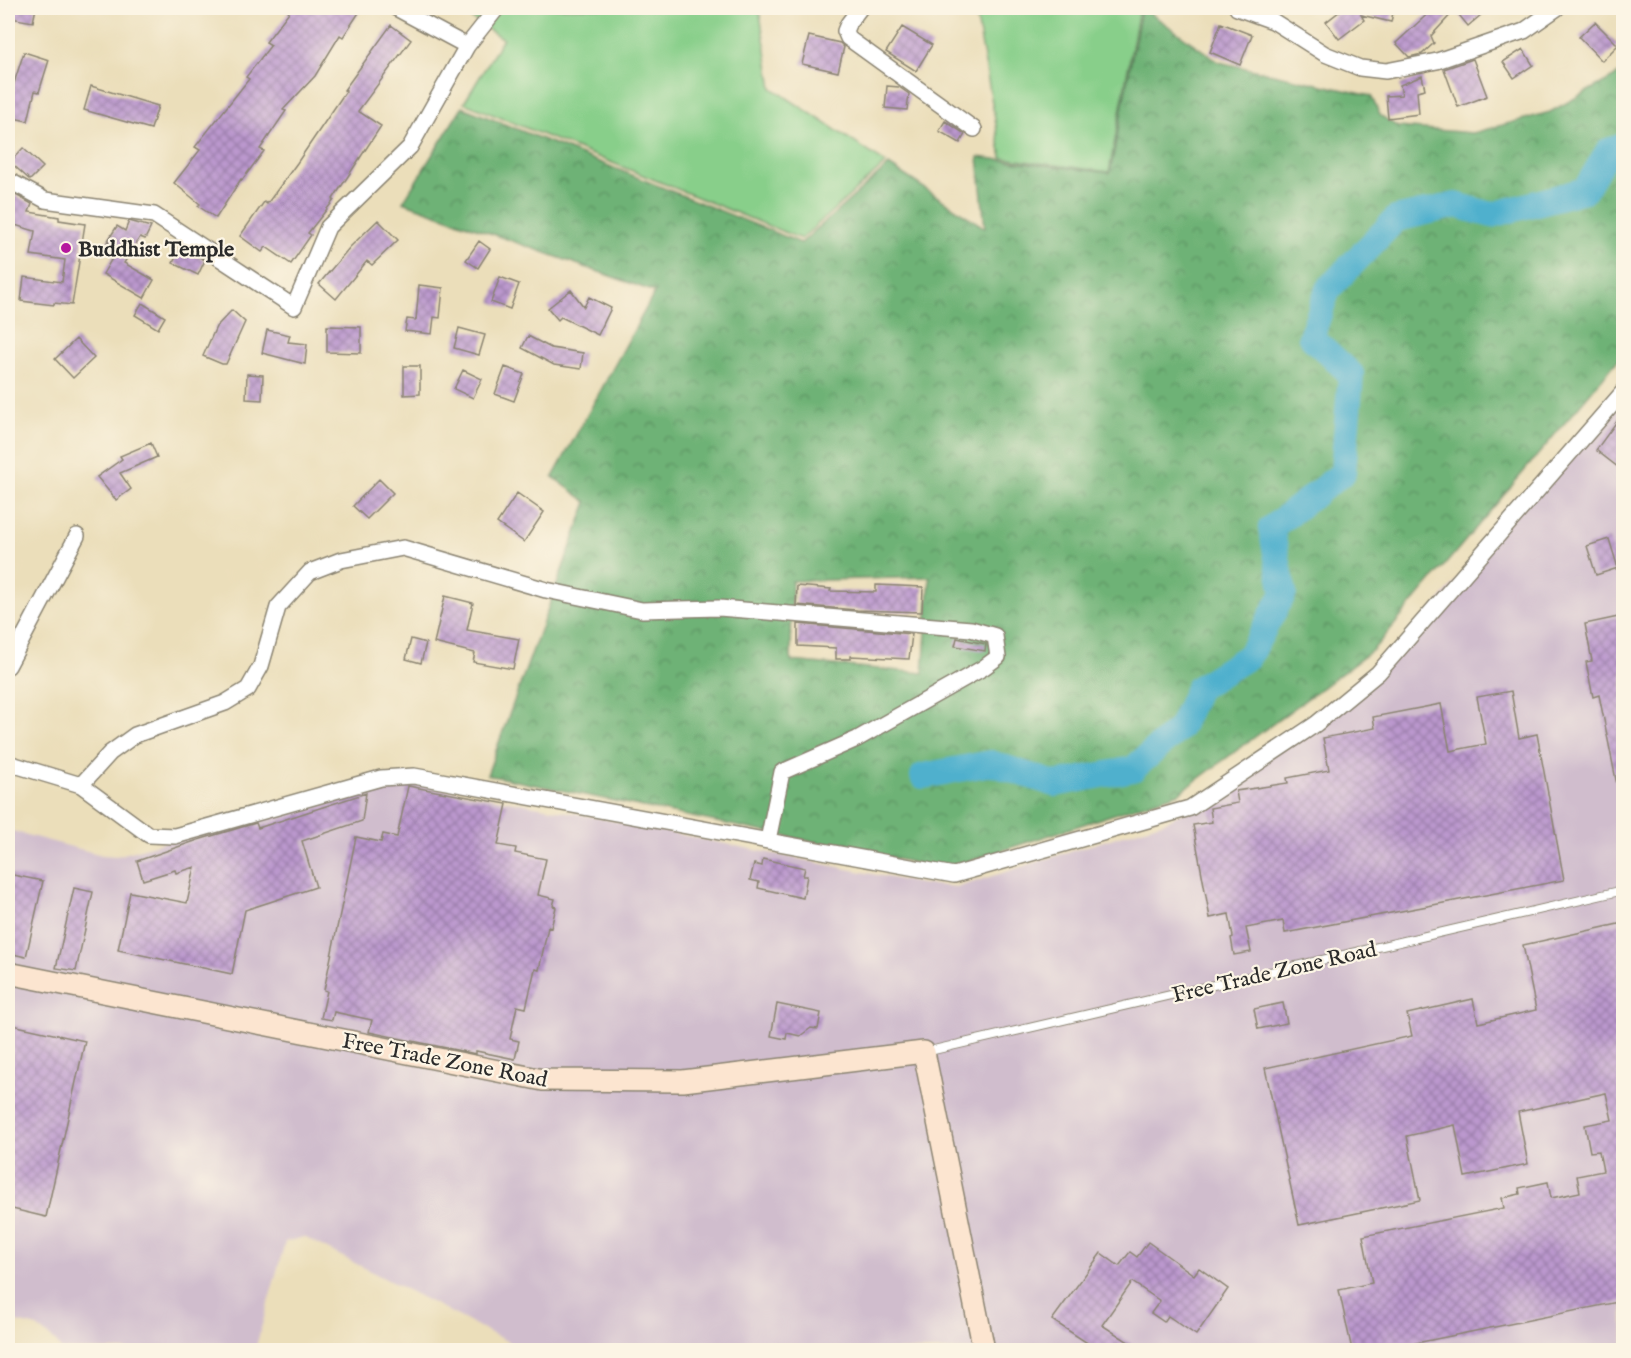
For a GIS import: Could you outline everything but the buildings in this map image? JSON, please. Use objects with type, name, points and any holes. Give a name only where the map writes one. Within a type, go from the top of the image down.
[{"type":"street","points":[[396,8],[468,46]]},
{"type":"street","points":[[8,180],[45,200],[154,215],[294,307],[328,227],[410,147],[468,46],[497,8]]},
{"type":"street","points":[[861,8],[848,24],[845,31],[848,38],[974,129]]},
{"type":"street","points":[[1237,8],[1273,21],[1325,54],[1360,68],[1386,71],[1437,61],[1524,31],[1557,8]]},
{"type":"street","points":[[8,763],[81,784],[149,835],[175,836],[381,778],[414,776],[954,875],[1190,808],[1316,724],[1378,673],[1623,391]]},
{"type":"street","points":[[8,666],[77,536]]},
{"type":"street","points":[[81,784],[110,753],[135,735],[225,703],[248,689],[261,666],[278,607],[310,572],[342,560],[403,548],[546,590],[642,610],[719,608],[970,629],[994,636],[998,657],[983,668],[857,739],[782,772],[768,840]]},
{"type":"street","name":"Free Trade Zone Road","points":[[8,973],[543,1080],[683,1082],[924,1052]]},
{"type":"street","points":[[924,1052],[984,1350]]},
{"type":"lane","name":"Free Trade Zone Road","points":[[924,1052],[1623,890]]},
{"type":"shaded area","points":[[1623,384],[1623,1350],[524,1350],[304,1237],[285,1242],[255,1350],[61,1350],[54,1340],[37,1327],[8,1320],[8,830],[102,855],[117,856],[386,778],[594,817],[921,884],[958,887],[1164,822],[1189,810],[1385,665]]},
{"type":"green space","points":[[456,8],[759,8],[772,88],[886,163],[801,239],[464,103],[503,39]]},
{"type":"green space","points":[[975,8],[1139,9],[1109,172],[1002,158]]},
{"type":"green space","points":[[1141,8],[1219,62],[1371,96],[1380,115],[1398,127],[1473,133],[1550,112],[1619,74],[1623,65],[1623,354],[1373,650],[1179,793],[945,869],[487,775],[587,502],[553,477],[655,292],[403,202],[462,107],[801,243],[889,165],[985,228],[978,157],[1110,173]],"holes":[[[930,577],[923,673],[791,661],[792,581]]]},
{"type":"waterway","points":[[923,776],[991,763],[1055,784],[1133,769],[1180,728],[1198,688],[1249,656],[1284,593],[1271,528],[1343,473],[1351,374],[1311,337],[1328,289],[1396,219],[1456,205],[1492,215],[1585,190],[1608,151],[1624,146]]},
{"type":"place","name":"Buddhist Temple","points":[[66,248]]}]
